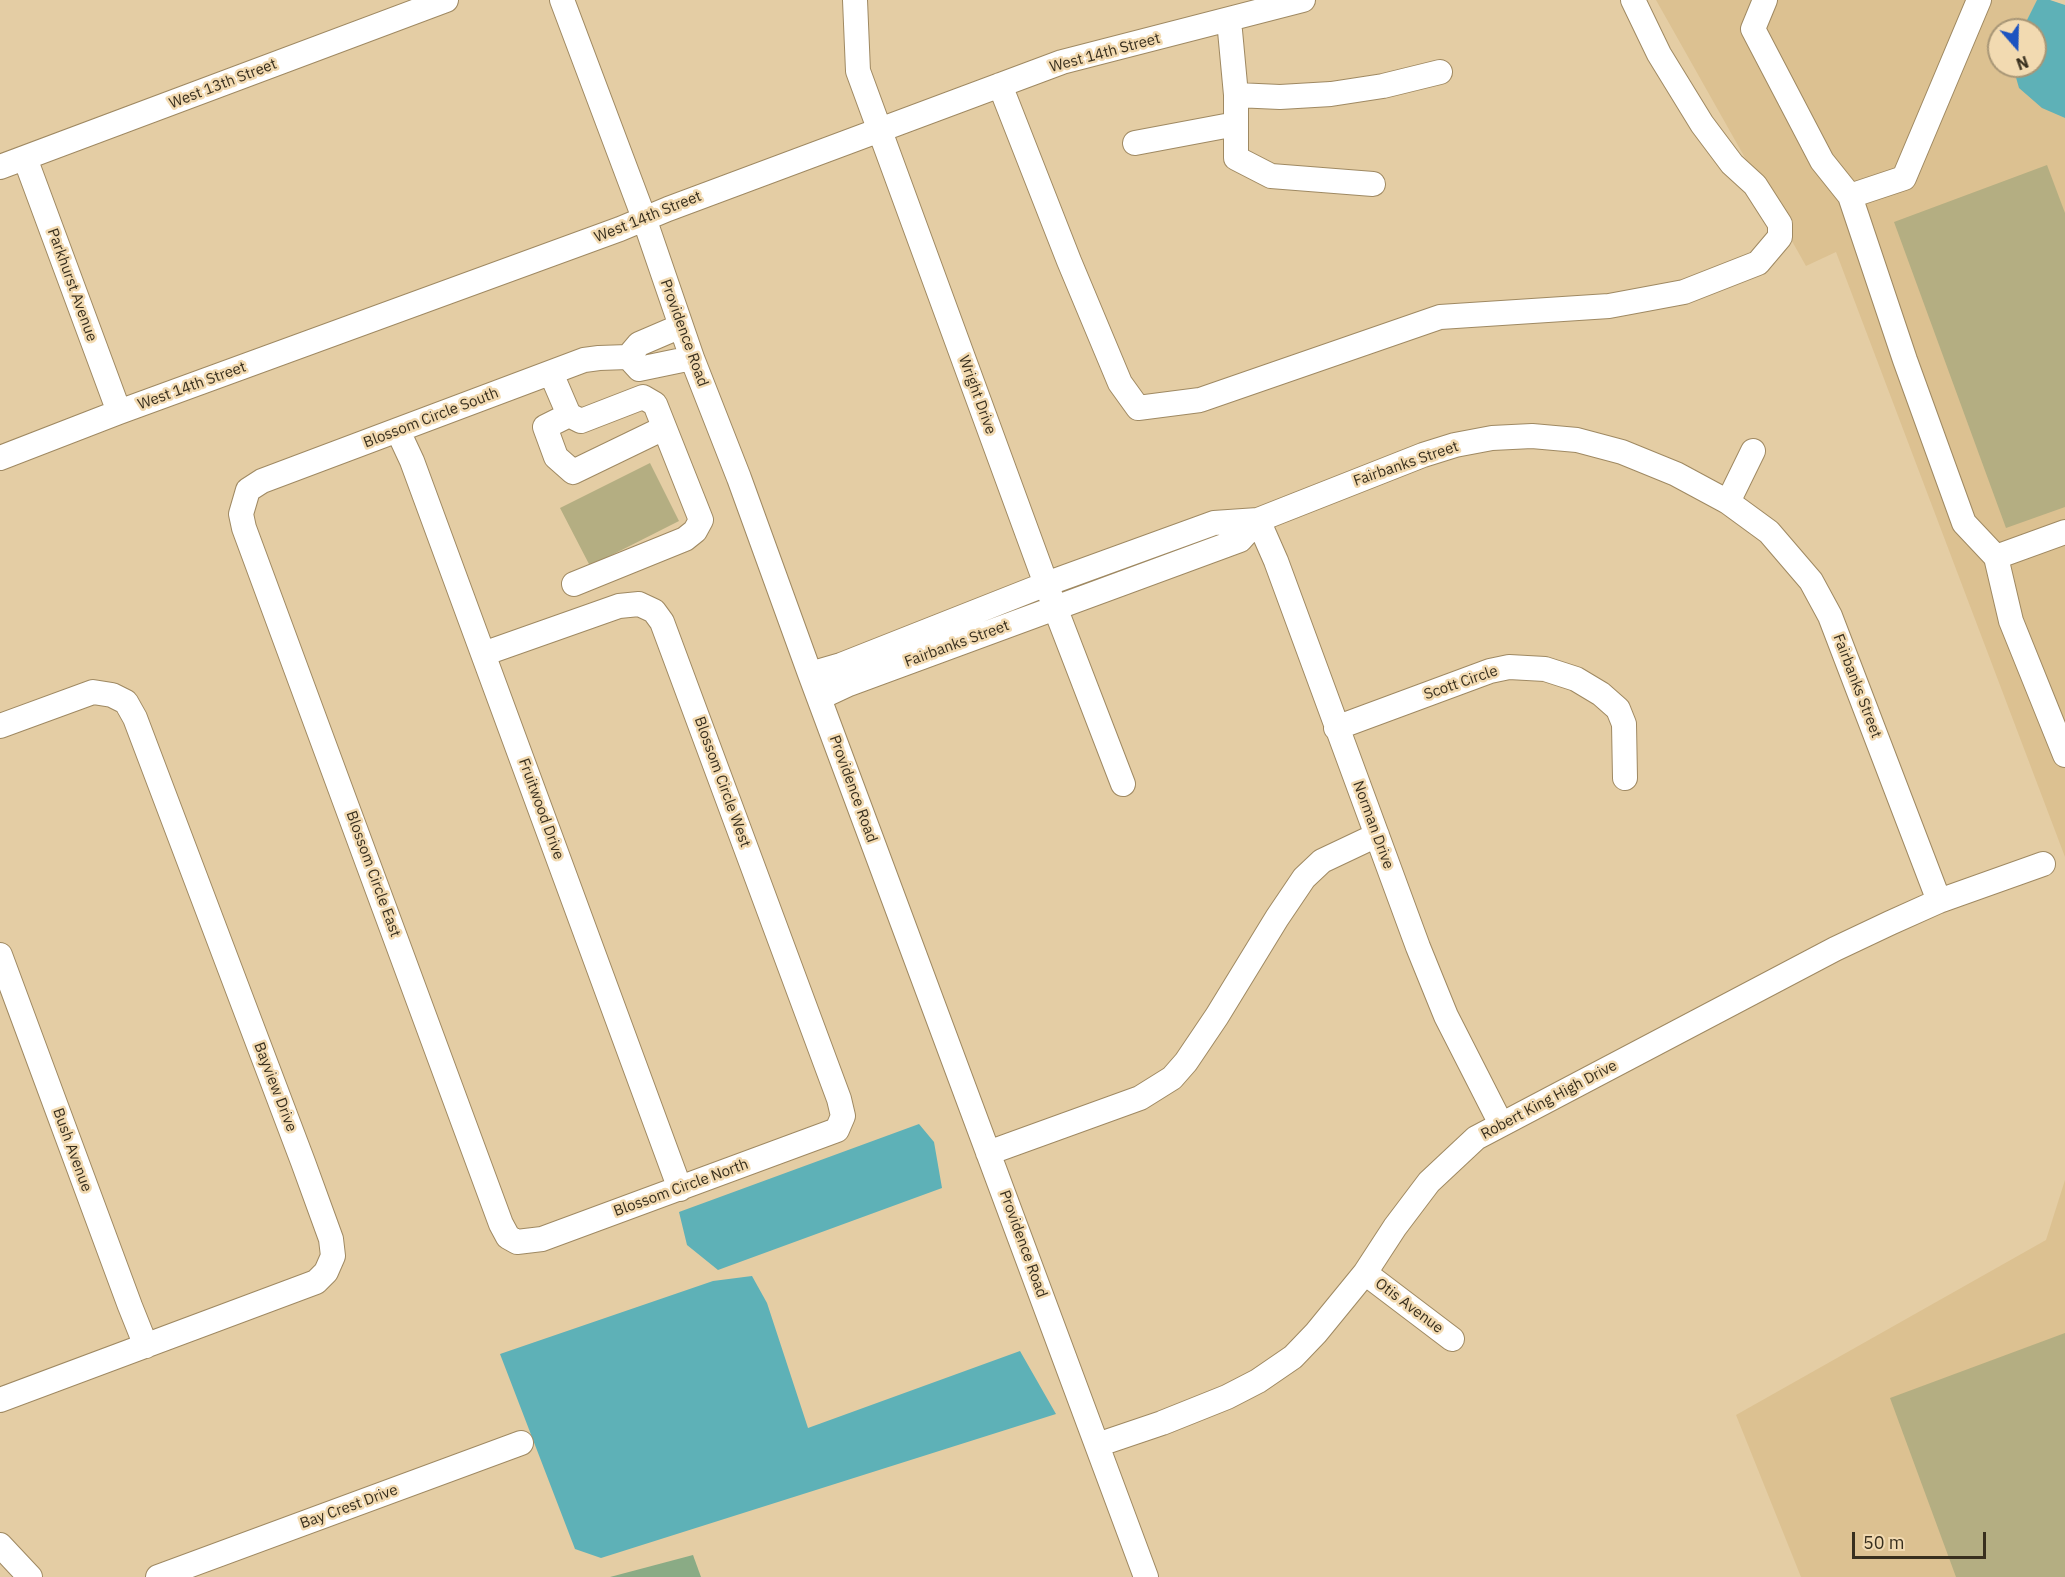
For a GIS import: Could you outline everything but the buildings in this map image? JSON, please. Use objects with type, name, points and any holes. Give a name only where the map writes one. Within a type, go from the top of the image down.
[{"type":"street","name":"West 13th Street","points":[[0,167],[446,0]]},
{"type":"street","name":"Providence Road","points":[[562,0],[644,218],[692,358],[739,477],[1146,1577]]},
{"type":"street","name":"Wright Drive","points":[[855,0],[858,71],[1046,584],[1123,784]]},
{"type":"street","name":"West 14th Street","points":[[0,458],[119,412],[620,229],[644,218],[1062,62],[1303,0]]},
{"type":"street","points":[[1000,85],[1120,383],[1138,408],[1200,400],[1440,317],[1609,306],[1684,292],[1758,263],[1780,237],[1780,224],[1755,185],[1732,164],[1702,124],[1659,54],[1633,0]]},
{"type":"street","points":[[1766,0],[1753,29],[1822,161],[1850,196],[1905,360],[1964,523],[1996,557],[2012,621],[2065,755]]},
{"type":"street","points":[[1850,196],[1904,178],[1979,0]]},
{"type":"street","points":[[1229,20],[1236,94],[1236,159],[1270,176],[1373,184]]},
{"type":"street","points":[[1236,94],[1280,96],[1331,94],[1383,86],[1440,72]]},
{"type":"street","points":[[1135,143],[1236,124]]},
{"type":"street","name":"Parkhurst Avenue","points":[[25,158],[119,412]]},
{"type":"street","points":[[628,357],[639,344],[681,326]]},
{"type":"street","name":"Blossom Circle South","points":[[244,500],[248,490],[262,481],[584,360],[628,357],[639,369],[692,358]]},
{"type":"street","points":[[551,373],[569,415],[581,421],[643,397],[655,404],[701,520],[695,531],[685,539],[574,584]]},
{"type":"street","points":[[569,415],[545,427],[556,457],[573,472],[664,428]]},
{"type":"street","name":"Fruitwood Drive","points":[[398,431],[412,461],[680,1189]]},
{"type":"street","name":"Fairbanks Street","points":[[810,674],[841,665],[1046,584],[1214,523],[1258,520],[1455,445],[1492,438],[1532,436],[1577,440],[1622,452],[1676,474],[1728,502],[1768,532],[1811,581],[1830,616],[1939,901]]},
{"type":"street","points":[[1728,502],[1753,451]]},
{"type":"street","name":"Blossom Circle East","points":[[244,500],[241,514],[244,528],[501,1224],[508,1238],[517,1242]]},
{"type":"street","name":"Fairbanks Street","points":[[819,698],[849,684],[1240,540],[1258,520]]},
{"type":"street","name":"Norman Drive","points":[[1258,520],[1276,561],[1418,947],[1446,1016],[1501,1124]]},
{"type":"street","points":[[1996,557],[2065,532]]},
{"type":"street","name":"Blossom Circle West","points":[[483,654],[620,606],[639,604],[654,611],[658,616],[667,633],[839,1099],[843,1116],[841,1125]]},
{"type":"street","name":"Scott Circle","points":[[1336,728],[1490,671],[1509,667],[1545,669],[1576,679],[1601,694],[1618,709],[1624,724],[1625,778]]},
{"type":"street","name":"Bayview Drive","points":[[0,726],[93,692],[112,695],[126,702],[135,718],[331,1239],[333,1256],[326,1272],[316,1282],[0,1400]]},
{"type":"street","points":[[988,1153],[1140,1098],[1172,1078],[1186,1062],[1217,1016],[1304,878],[1322,861],[1377,835]]},
{"type":"street","name":"Robert King High Drive","points":[[1097,1445],[1200,1408],[1258,1381],[1293,1357],[1316,1333],[1365,1273],[1395,1227],[1429,1182],[1476,1138],[1836,949],[1939,901],[2043,864]]},
{"type":"street","name":"Bush Avenue","points":[[0,955],[146,1346]]},
{"type":"street","name":"Blossom Circle North","points":[[517,1242],[542,1239],[837,1130],[841,1125]]},
{"type":"street","name":"Otis Avenue","points":[[1365,1273],[1452,1339]]},
{"type":"street","name":"Bay Crest Drive","points":[[168,1574],[521,1443]]},
{"type":"street","points":[[0,1545],[30,1577]]},
{"type":"shaded area","points":[[1656,0],[2037,0],[2028,18],[1987,18],[1987,78],[2018,78],[2042,107],[2065,118],[2065,857],[1836,252],[1806,266]]},
{"type":"shaded area","points":[[2065,1180],[2065,1577],[1801,1577],[1736,1415],[2046,1240]]},
{"type":"green space","points":[[693,1555],[701,1577],[610,1577]]},
{"type":"water","points":[[2037,0],[2050,0],[2065,5],[2065,118],[2042,108],[2019,88],[2016,78],[2047,78],[2047,18],[2028,18]]},
{"type":"water","points":[[919,1124],[934,1142],[942,1188],[718,1270],[687,1245],[679,1212]]},
{"type":"water","points":[[752,1276],[767,1303],[808,1428],[1020,1351],[1056,1414],[601,1558],[575,1549],[500,1354],[713,1281]]}]
